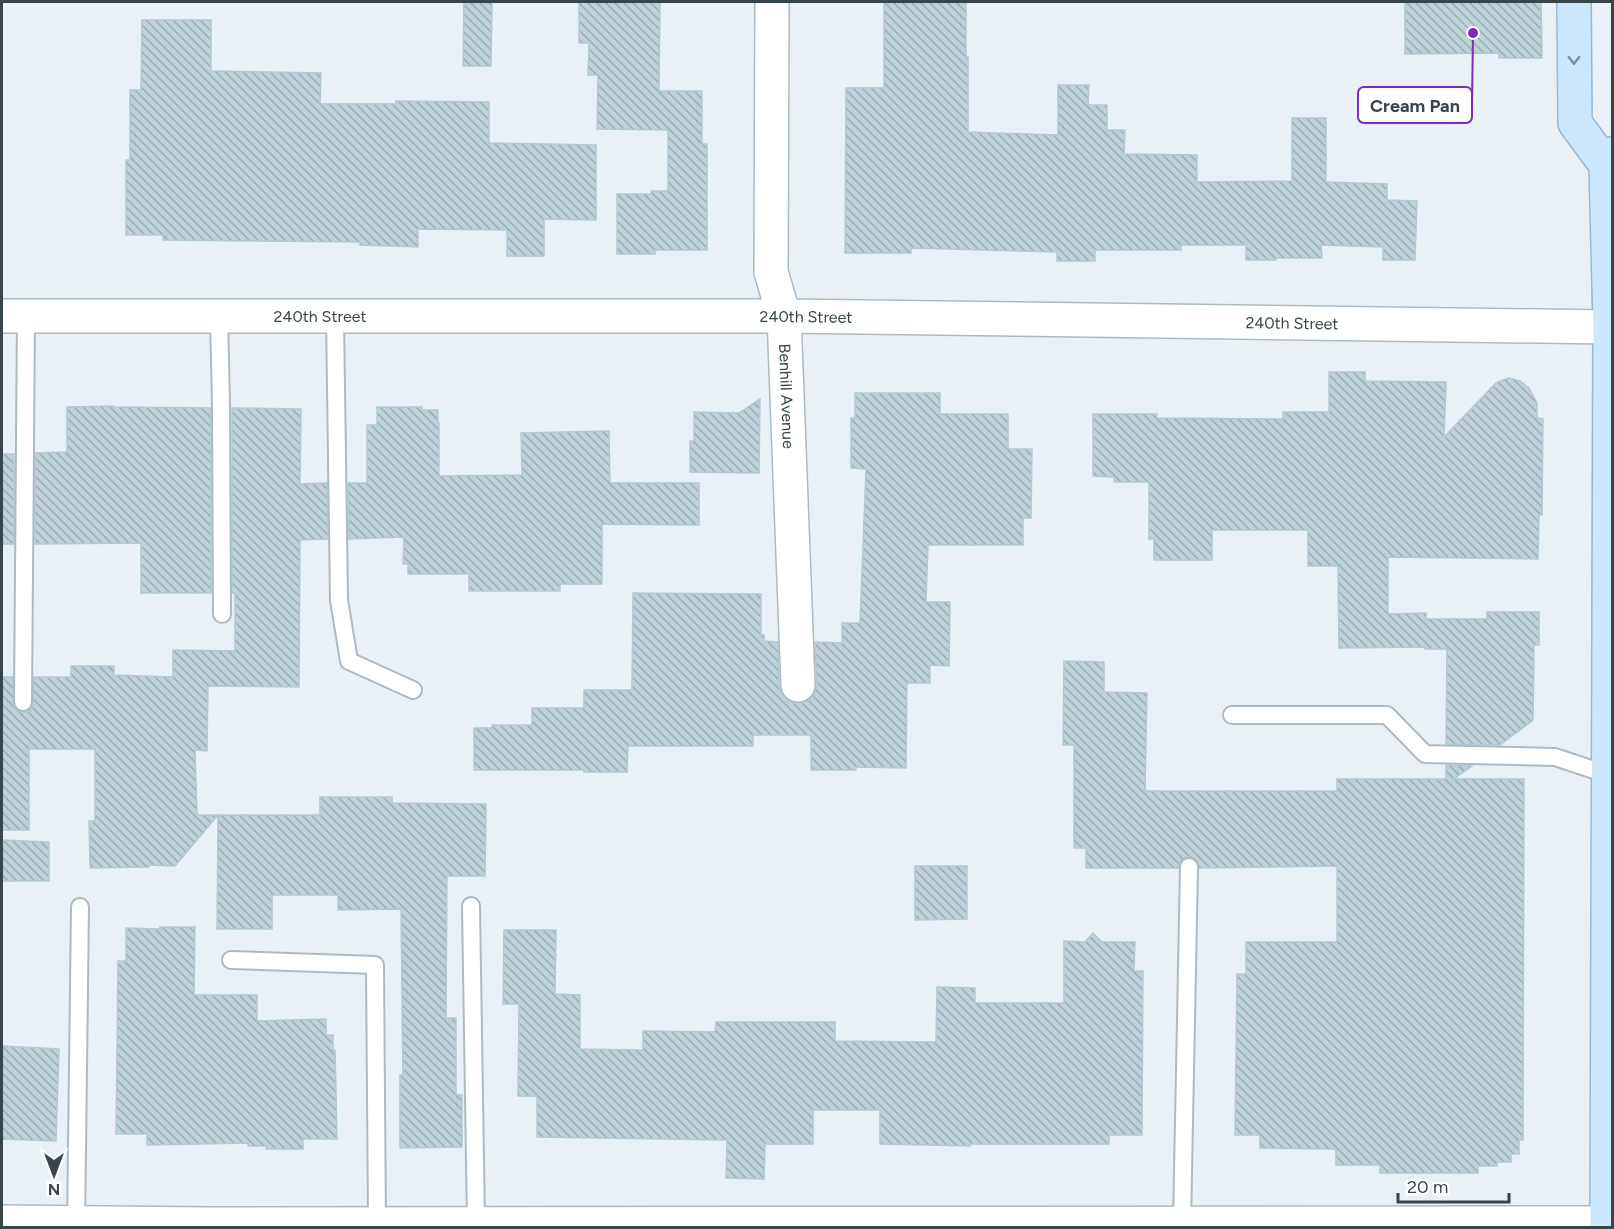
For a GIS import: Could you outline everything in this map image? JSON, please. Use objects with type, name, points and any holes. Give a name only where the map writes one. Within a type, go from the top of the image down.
[{"type":"main road","points":[[1574,2],[1575,123],[1610,159],[1609,1216]]},
{"type":"street","name":"Benhill Avenue","points":[[772,2],[771,272],[784,316],[798,685]]},
{"type":"street","name":"240th Street","points":[[14,316],[784,316],[1610,327]]},
{"type":"street","points":[[2,1222],[76,1225],[1023,1226],[1609,1216]]},
{"type":"lane","points":[[14,316],[23,702]]},
{"type":"lane","points":[[219,316],[222,614]]},
{"type":"lane","points":[[335,316],[339,600],[350,661],[413,690]]},
{"type":"lane","points":[[1232,716],[1387,715],[1425,754],[1555,757],[1610,775]]},
{"type":"lane","points":[[1182,1223],[1189,867]]},
{"type":"lane","points":[[471,906],[476,1224]]},
{"type":"lane","points":[[76,1225],[80,907]]},
{"type":"lane","points":[[231,960],[375,965],[377,1224]]},
{"type":"building","points":[[464,2],[492,2],[491,66],[463,66]]},
{"type":"building","points":[[579,2],[660,2],[659,91],[702,91],[702,144],[707,144],[707,250],[655,250],[655,254],[617,254],[617,194],[651,194],[651,191],[668,191],[668,130],[597,129],[598,75],[588,75],[589,43],[579,43]]},
{"type":"building","points":[[884,2],[966,2],[968,132],[1058,135],[1058,85],[1089,85],[1088,105],[1107,105],[1107,130],[1125,130],[1124,154],[1197,155],[1197,182],[1292,181],[1292,118],[1326,118],[1326,182],[1387,184],[1387,200],[1417,201],[1415,260],[1383,260],[1383,247],[1321,245],[1322,258],[1276,258],[1276,260],[1246,260],[1246,245],[1181,245],[1181,250],[1095,250],[1095,261],[1057,261],[1057,252],[911,248],[911,253],[845,253],[846,88],[884,88]]},
{"type":"building","points":[[1405,2],[1541,2],[1542,58],[1499,58],[1499,53],[1405,54]]},
{"type":"building","points":[[142,20],[211,20],[211,71],[321,73],[320,104],[396,104],[396,101],[489,102],[489,143],[596,145],[596,220],[544,219],[544,256],[507,256],[507,230],[418,229],[418,247],[360,245],[360,242],[163,240],[163,235],[126,235],[126,160],[130,160],[130,90],[141,90]]},
{"type":"building","points":[[1329,372],[1365,372],[1365,381],[1446,382],[1444,437],[1496,383],[1503,380],[1509,378],[1520,381],[1529,388],[1537,403],[1537,418],[1543,419],[1542,515],[1539,515],[1538,559],[1388,557],[1388,614],[1426,613],[1426,619],[1487,619],[1487,612],[1539,612],[1539,645],[1534,645],[1533,720],[1500,745],[1446,744],[1447,649],[1339,648],[1338,566],[1308,566],[1308,530],[1212,530],[1212,560],[1154,560],[1154,539],[1149,539],[1149,482],[1114,482],[1114,477],[1093,476],[1093,414],[1157,414],[1157,418],[1283,419],[1283,412],[1329,412]]},
{"type":"building","points":[[855,393],[940,393],[940,414],[1008,414],[1008,449],[1032,449],[1031,518],[1023,518],[1023,545],[928,545],[926,602],[950,602],[949,666],[930,665],[930,683],[907,683],[906,768],[856,767],[856,770],[811,770],[811,735],[753,735],[753,746],[628,746],[627,772],[474,770],[474,728],[492,728],[492,725],[532,725],[532,708],[584,708],[584,690],[632,690],[633,593],[761,594],[761,635],[764,635],[764,641],[778,642],[779,686],[782,694],[790,702],[799,704],[808,700],[814,694],[817,685],[815,642],[842,643],[842,623],[860,623],[866,469],[851,468],[851,418],[855,418]]},
{"type":"building","points":[[760,399],[759,473],[690,472],[690,441],[694,441],[694,412],[739,413]]},
{"type":"building","points":[[67,407],[211,408],[211,593],[141,593],[141,543],[35,544],[35,453],[67,452]]},
{"type":"building","points":[[377,407],[422,407],[422,410],[438,410],[439,476],[522,475],[521,433],[609,431],[610,483],[699,483],[699,525],[602,524],[602,584],[560,584],[560,591],[469,591],[469,574],[408,574],[408,564],[403,564],[404,537],[349,539],[348,483],[367,483],[367,425],[377,425]]},
{"type":"building","points":[[232,408],[301,409],[300,484],[327,483],[328,539],[300,540],[299,687],[208,686],[207,751],[195,750],[197,815],[218,815],[175,866],[90,868],[89,821],[95,821],[95,749],[29,749],[29,830],[2,830],[2,677],[13,677],[14,707],[24,712],[29,711],[32,707],[34,677],[71,677],[71,666],[114,666],[114,675],[173,677],[173,650],[235,651],[235,593],[232,593]]},
{"type":"building","points":[[2,454],[14,454],[14,544],[2,544]]},
{"type":"building","points":[[1064,661],[1104,662],[1104,692],[1147,693],[1145,791],[1337,791],[1337,779],[1446,779],[1446,765],[1472,766],[1454,779],[1524,779],[1523,1140],[1519,1140],[1519,1154],[1511,1154],[1511,1162],[1497,1162],[1497,1166],[1478,1166],[1478,1173],[1380,1173],[1380,1165],[1336,1165],[1336,1149],[1260,1148],[1260,1135],[1235,1135],[1237,974],[1246,974],[1246,942],[1337,942],[1337,866],[1199,868],[1195,858],[1189,857],[1180,861],[1178,868],[1086,868],[1086,848],[1074,848],[1074,745],[1063,745]]},
{"type":"building","points":[[320,797],[392,797],[392,803],[486,804],[485,876],[447,876],[446,1018],[456,1018],[456,1095],[462,1095],[462,1147],[400,1148],[400,1075],[403,1075],[401,909],[338,910],[338,895],[272,895],[272,929],[217,929],[218,815],[320,815]]},
{"type":"building","points":[[2,840],[49,842],[49,881],[2,881]]},
{"type":"building","points":[[915,866],[967,866],[967,919],[915,920]]},
{"type":"building","points":[[160,927],[195,927],[194,995],[257,995],[257,1021],[326,1019],[326,1035],[333,1035],[333,1050],[335,1050],[337,1139],[303,1139],[303,1149],[266,1149],[266,1146],[248,1146],[248,1143],[147,1145],[147,1134],[116,1134],[118,961],[126,961],[126,928],[160,929]]},
{"type":"building","points":[[504,930],[556,930],[555,994],[580,995],[580,1049],[643,1050],[643,1031],[715,1032],[716,1022],[835,1022],[835,1041],[936,1042],[937,987],[975,988],[975,1003],[1064,1003],[1064,941],[1085,942],[1093,933],[1102,942],[1135,942],[1134,971],[1143,971],[1142,1135],[1109,1135],[1109,1144],[970,1144],[970,1146],[880,1144],[880,1110],[813,1110],[813,1144],[765,1144],[764,1179],[726,1178],[727,1140],[537,1137],[537,1096],[518,1096],[519,1004],[503,1004]]},
{"type":"building","points":[[2,1046],[59,1049],[56,1141],[2,1139]]},
{"type":"place","name":"Cream Pan","points":[[1473,33]]}]
